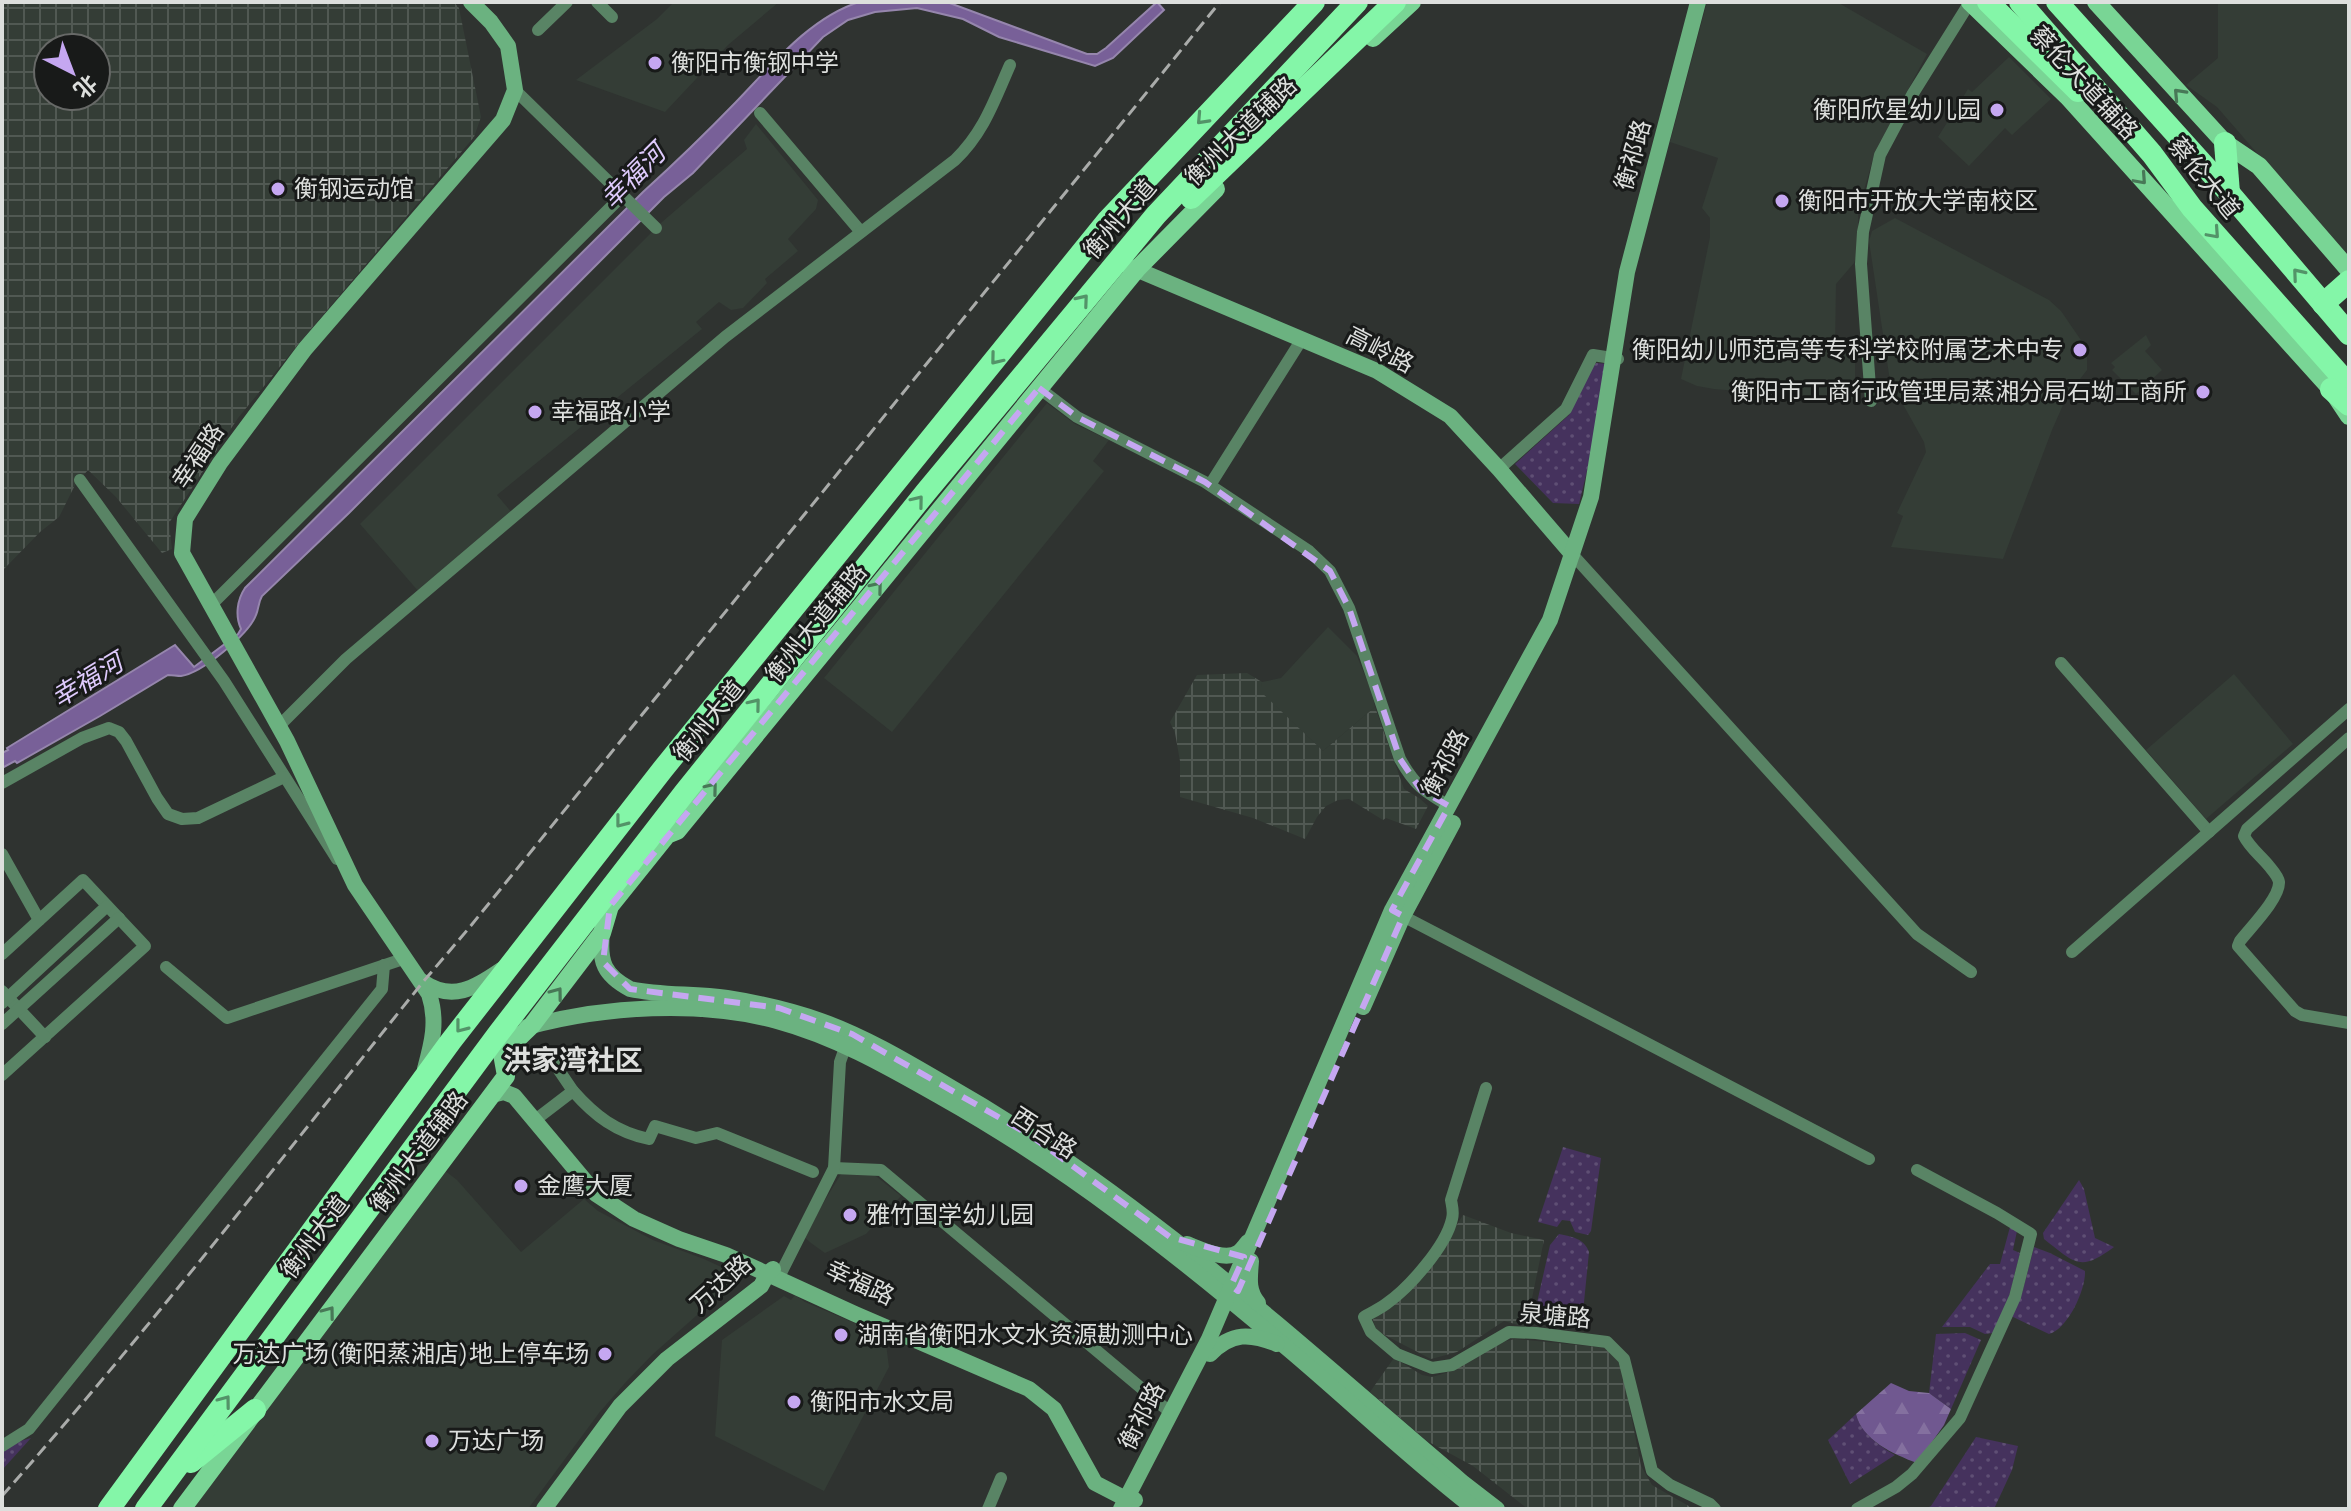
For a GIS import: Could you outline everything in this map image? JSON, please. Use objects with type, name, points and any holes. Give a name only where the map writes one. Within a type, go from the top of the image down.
[{"type":"highway","points":[[1238,81],[1302,2]]},
{"type":"highway","name":"衡州大道","points":[[109,1509],[423,1079],[663,769],[1108,220],[1314,2]]},
{"type":"highway","name":"衡州大道","points":[[146,1509],[502,1055],[685,792],[926,492],[1127,265],[1253,111],[1357,2]]},
{"type":"highway","points":[[1127,265],[1174,214],[1395,2]]},
{"type":"highway","points":[[1988,2],[2038,49],[2192,208]]},
{"type":"highway","name":"蔡伦大道","points":[[2020,2],[2152,154],[2192,208],[2340,387],[2349,405]]},
{"type":"highway","name":"蔡伦大道","points":[[2057,2],[2347,328]]},
{"type":"highway","points":[[2076,2],[2179,123],[2229,193]]},
{"type":"highway","points":[[2225,143],[2229,193]]},
{"type":"highway","points":[[2323,304],[2349,281]]},
{"type":"highway","points":[[156,1509],[165,1483],[255,1410]]},
{"type":"main road","name":"衡州大道辅路","points":[[182,1509],[492,1095],[502,1055],[532,1025],[602,933],[609,898],[667,835],[677,831],[1039,388],[1127,265],[1412,2]]},
{"type":"main road","name":"蔡伦大道辅路","points":[[1970,2],[2068,97],[2340,387],[2349,416]]},
{"type":"main road","points":[[2096,2],[2225,143],[2259,166],[2349,270]]},
{"type":"street","points":[[471,2],[491,22],[508,46],[515,90],[653,226]]},
{"type":"street","points":[[538,30],[567,2]]},
{"type":"street","points":[[597,2],[612,17]]},
{"type":"street","name":"衡祁路","points":[[1232,1295],[1251,1261],[1397,913],[1560,624],[1591,497],[1616,359],[1627,272],[1701,2]]},
{"type":"street","points":[[1871,401],[1861,264],[1863,232],[1880,155],[1912,95],[1970,2]]},
{"type":"street","points":[[279,726],[346,659],[713,347],[955,160],[972,144],[986,120],[1010,65]]},
{"type":"street","name":"幸福路","points":[[423,1079],[434,1036],[432,1003],[423,982],[355,885],[279,726],[182,553],[185,519],[220,463],[305,349],[503,120],[515,90]]},
{"type":"street","points":[[760,113],[861,232]]},
{"type":"street","points":[[211,605],[624,198]]},
{"type":"street","name":"高岭路","points":[[1127,265],[1377,371],[1450,416],[1575,558]]},
{"type":"street","points":[[1210,485],[1302,339]]},
{"type":"street","points":[[1499,469],[1566,409],[1593,355],[1616,359]]},
{"type":"street","points":[[1039,388],[1077,417],[1210,485],[1309,551],[1330,571],[1349,608],[1400,759],[1421,790],[1449,806]]},
{"type":"street","points":[[80,480],[224,681],[355,885]]},
{"type":"street","points":[[1575,558],[1917,934],[1971,972]]},
{"type":"street","name":"衡祁路","points":[[1128,1502],[1210,1346],[1252,1237],[1397,913],[1449,806],[1550,620],[1575,558]]},
{"type":"street","points":[[2061,663],[2209,832]]},
{"type":"street","points":[[2072,952],[2349,709]]},
{"type":"street","points":[[2,783],[82,738],[109,728],[119,732],[126,741],[168,814],[182,819],[198,818],[284,777]]},
{"type":"street","points":[[2349,738],[2247,829],[2244,836],[2248,843],[2272,869],[2279,883],[2271,903],[2238,946],[2295,1011],[2349,1023]]},
{"type":"street","points":[[2,854],[39,920]]},
{"type":"street","points":[[2,954],[83,880],[145,946],[2,1075]]},
{"type":"street","points":[[45,1037],[4,997],[107,906]]},
{"type":"street","points":[[1397,913],[1869,1159]]},
{"type":"street","points":[[2,1024],[119,918]]},
{"type":"street","name":"西合路","points":[[602,933],[600,950],[603,962],[609,974],[630,989],[725,997],[779,1008],[852,1034],[958,1091],[1030,1135],[1170,1237],[1288,1348],[1475,1509]]},
{"type":"street","points":[[166,967],[227,1018],[406,958]]},
{"type":"street","points":[[423,982],[445,992],[467,990],[512,962]]},
{"type":"street","points":[[2,1446],[29,1429],[373,1002],[382,989],[384,965]]},
{"type":"street","name":"西合路","points":[[532,1025],[566,1016],[674,1007],[723,1011],[775,1021],[846,1045],[964,1109],[1021,1145],[1163,1246],[1198,1275],[1271,1320],[1497,1509]]},
{"type":"street","points":[[778,1275],[834,1168],[840,1062],[846,1045]]},
{"type":"street","name":"幸福路","points":[[502,1055],[539,1117],[602,1194],[682,1235],[729,1250],[778,1275],[1032,1385],[1058,1405],[1099,1478],[1128,1502]]},
{"type":"street","points":[[552,1060],[589,1110],[634,1136],[649,1139],[655,1126],[696,1138],[717,1133],[813,1172]]},
{"type":"street","name":"泉塘路","points":[[1486,1088],[1451,1200],[1454,1216],[1447,1231],[1427,1263],[1398,1294],[1364,1317],[1371,1332],[1397,1354],[1432,1368],[1452,1365],[1509,1332],[1607,1342],[1624,1359],[1652,1471],[1670,1485],[1715,1507]]},
{"type":"street","points":[[539,1117],[573,1091]]},
{"type":"street","name":"幸福路","points":[[492,1095],[504,1092],[514,1096],[567,1160],[634,1219],[778,1275]]},
{"type":"street","points":[[834,1168],[881,1170],[1171,1413]]},
{"type":"street","points":[[1857,1509],[1912,1474],[1960,1418],[2015,1297],[2031,1234],[1917,1170]]},
{"type":"street","points":[[1170,1237],[1200,1250],[1231,1255],[1239,1252],[1252,1237]]},
{"type":"street","points":[[1251,1261],[1249,1283],[1252,1297],[1271,1320]]},
{"type":"street","points":[[737,1305],[747,1288],[749,1276],[746,1264]]},
{"type":"street","name":"万达路","points":[[553,1509],[627,1411],[672,1364],[767,1292],[778,1275]]},
{"type":"street","name":"万达路","points":[[544,1509],[620,1406],[667,1359],[778,1275]]},
{"type":"street","points":[[1198,1275],[1218,1305],[1210,1346],[1249,1336],[1288,1348]]},
{"type":"street","name":"衡祁路","points":[[1128,1502],[1171,1413],[1210,1346]]},
{"type":"street","points":[[988,1509],[1001,1478]]},
{"type":"highlighted area","points":[[1039,388],[1077,417],[1205,482],[1330,571],[1349,608],[1400,759],[1421,790],[1449,806],[1392,910],[1403,916],[1238,1291],[1231,1286],[1244,1257],[1170,1237],[1030,1135],[852,1034],[779,1008],[630,989],[603,962],[610,906]]},
{"type":"shaded area","points":[[2,2],[454,2],[459,8],[481,117],[474,137],[238,418],[169,523],[172,549],[162,553],[116,497],[88,470],[75,485],[59,517],[2,571]]},
{"type":"shaded area","name":"衡阳市衡钢中学","points":[[674,2],[779,2],[728,45],[665,112],[576,80],[657,19]]},
{"type":"shaded area","points":[[859,2],[947,2],[1087,54],[1097,54],[1106,48],[1157,2],[1164,10],[1113,58],[1095,66],[999,37],[963,19],[917,8],[875,12],[848,20],[823,37],[693,173],[664,197],[262,596],[252,623],[235,642],[201,668],[181,676],[168,675],[17,763],[15,761],[2,768],[2,753],[7,748],[175,645],[194,667],[238,634],[241,629],[238,608],[245,588],[792,44],[824,19]]},
{"type":"shaded area","name":"衡阳市开放大学南校区","points":[[1707,2],[1837,2],[1927,54],[1875,152],[1858,211],[1858,253],[1854,263],[1836,284],[1835,346],[1855,355],[1855,396],[1850,401],[1714,389],[1681,379],[1710,237],[1710,218],[1702,208],[1718,158],[1670,142]]},
{"type":"shaded area","points":[[2218,2],[2349,2],[2349,259],[2217,107],[2186,85],[2218,58]]},
{"type":"shaded area","name":"衡阳欣星幼儿园","points":[[2009,57],[2051,99],[2012,135],[2005,128],[1969,166],[1938,137],[1968,89],[1972,92]]},
{"type":"shaded area","name":"幸福路小学","points":[[756,124],[818,200],[816,209],[788,239],[798,251],[765,279],[767,283],[743,308],[731,310],[719,302],[696,322],[702,329],[497,495],[513,514],[419,592],[360,524],[662,222],[747,149],[744,140]]},
{"type":"shaded area","points":[[1895,218],[2049,300],[2061,311],[2087,349],[2087,370],[2067,396],[2003,559],[1891,547],[1903,516],[1897,513],[1926,452],[1924,442],[1890,381],[1869,241],[1872,231]]},
{"type":"shaded area","points":[[2146,335],[2151,345],[2145,351],[2162,370],[2136,394],[2112,370],[2115,367],[2111,363]]},
{"type":"shaded area","points":[[1596,363],[1609,364],[1579,504],[1553,503],[1515,464],[1569,415]]},
{"type":"shaded area","points":[[1047,403],[1075,424],[1109,440],[1093,461],[1104,471],[892,732],[824,678]]},
{"type":"shaded area","points":[[1328,627],[1357,656],[1375,707],[1323,751],[1260,692],[1262,682],[1281,678]]},
{"type":"shaded area","points":[[1247,673],[1262,682],[1261,692],[1323,751],[1375,707],[1404,789],[1428,806],[1416,829],[1386,818],[1383,820],[1349,799],[1326,806],[1305,839],[1253,818],[1180,797],[1180,761],[1170,722],[1197,675]]},
{"type":"shaded area","points":[[2234,674],[2293,744],[2206,819],[2146,750]]},
{"type":"shaded area","points":[[1563,1147],[1601,1158],[1588,1235],[1575,1232],[1570,1221],[1562,1220],[1557,1227],[1538,1222]]},
{"type":"shaded area","points":[[444,1170],[457,1180],[521,1252],[584,1199],[598,1211],[653,1240],[730,1271],[733,1280],[731,1289],[652,1355],[625,1383],[528,1509],[186,1509]]},
{"type":"shaded area","name":"雅竹国学幼儿园","points":[[872,1173],[901,1196],[866,1234],[825,1253],[803,1236],[841,1174]]},
{"type":"shaded area","points":[[2079,1180],[2084,1189],[2095,1238],[2114,1247],[2085,1262],[2071,1259],[2044,1239],[2043,1233]]},
{"type":"shaded area","points":[[1463,1215],[1511,1233],[1544,1240],[1526,1327],[1504,1321],[1457,1352],[1431,1359],[1377,1331],[1372,1317],[1438,1255]]},
{"type":"shaded area","points":[[2010,1227],[2017,1231],[2013,1250],[2020,1253],[2006,1309],[1993,1333],[1985,1334],[1970,1327],[1942,1327],[1990,1264],[2000,1264]]},
{"type":"shaded area","points":[[1559,1234],[1581,1241],[1589,1252],[1582,1322],[1534,1316],[1550,1245]]},
{"type":"shaded area","points":[[2034,1247],[2085,1271],[2082,1288],[2069,1317],[2049,1334],[2011,1316],[2022,1293]]},
{"type":"shaded area","name":"衡阳市水文局","points":[[795,1295],[885,1336],[889,1367],[824,1491],[715,1436],[722,1340],[784,1296],[791,1300]]},
{"type":"shaded area","points":[[1965,1333],[1981,1340],[1951,1409],[1929,1393],[1936,1334]]},
{"type":"shaded area","points":[[1515,1339],[1608,1348],[1621,1364],[1641,1466],[1652,1485],[1694,1509],[1528,1509],[1473,1466],[1427,1441],[1370,1392],[1394,1358],[1422,1375],[1432,1377],[1446,1373],[1502,1342]]},
{"type":"shaded area","points":[[1856,1414],[1866,1433],[1895,1455],[1850,1484],[1828,1440]]},
{"type":"shaded area","points":[[1976,1437],[2018,1446],[2012,1470],[1994,1509],[1925,1509],[1931,1506]]},
{"type":"shaded area","points":[[31,1438],[2,1470],[2,1450],[6,1445]]},
{"type":"green space","points":[[1891,1383],[1909,1391],[1929,1393],[1951,1409],[1944,1425],[1917,1463],[1872,1439],[1856,1414]]},
{"type":"railway","points":[[2,1496],[163,1306],[1220,2]]},
{"type":"place","name":"衡阳市衡钢中学","points":[[655,63]]},
{"type":"place","name":"衡阳欣星幼儿园","points":[[1997,110]]},
{"type":"place","name":"衡钢运动馆","points":[[278,189]]},
{"type":"place","name":"衡阳市开放大学南校区","points":[[1782,201]]},
{"type":"place","name":"衡阳幼儿师范高等专科学校附属艺术中专","points":[[2080,350]]},
{"type":"place","name":"衡阳市工商行政管理局蒸湘分局石坳工商所","points":[[2203,392]]},
{"type":"place","name":"幸福路小学","points":[[535,412]]},
{"type":"place","name":"金鹰大厦","points":[[521,1186]]},
{"type":"place","name":"雅竹国学幼儿园","points":[[850,1215]]},
{"type":"place","name":"湖南省衡阳水文水资源勘测中心","points":[[841,1335]]},
{"type":"place","name":"万达广场(衡阳蒸湘店)地上停车场","points":[[605,1354]]},
{"type":"place","name":"衡阳市水文局","points":[[794,1402]]},
{"type":"place","name":"万达广场","points":[[432,1441]]},
{"type":"district","name":"洪家湾社区","points":[[573,1060]]},
{"type":"water label","name":"幸福河","points":[[633,176]]},
{"type":"water label","name":"幸福河","points":[[87,680]]}]
